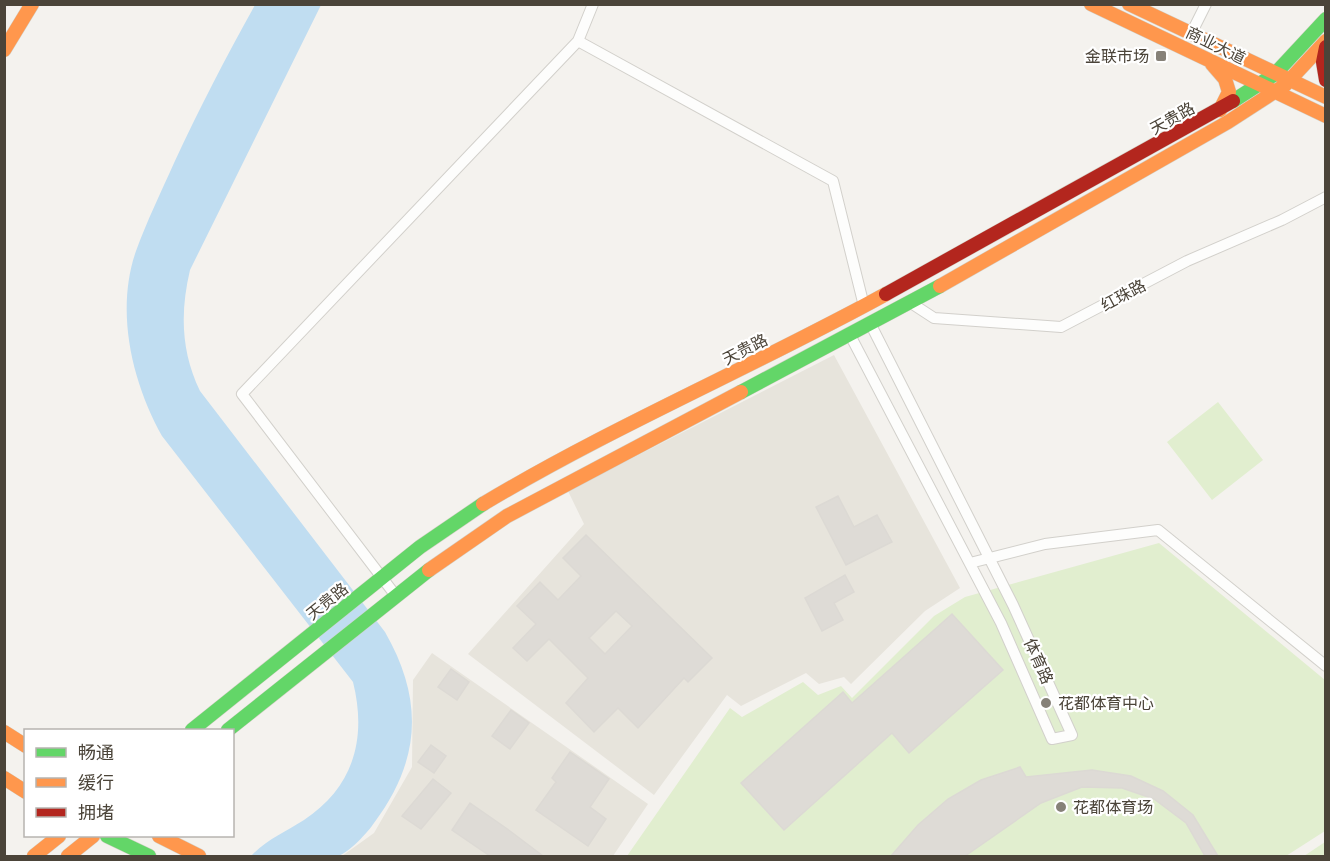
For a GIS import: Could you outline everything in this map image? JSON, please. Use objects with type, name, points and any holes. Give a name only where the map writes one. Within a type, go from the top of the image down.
[{"type":"main road","points":[[4,50],[32,4]]},
{"type":"main road","name":"商业大道","points":[[1091,4],[1326,116]]},
{"type":"main road","name":"商业大道","points":[[1129,4],[1326,97]]},
{"type":"main road","name":"天贵路","points":[[193,729],[453,524],[530,476],[864,306],[1220,110],[1275,74],[1326,19]]},
{"type":"main road","name":"天贵路","points":[[229,729],[474,537],[546,493],[871,325],[1228,122],[1290,80],[1326,41]]},
{"type":"main road","points":[[1326,47],[1323,62],[1326,80]]},
{"type":"main road","points":[[1207,59],[1220,71],[1227,86],[1227,99],[1220,110]]},
{"type":"main road","points":[[4,732],[24,745]]},
{"type":"main road","points":[[4,778],[24,791]]},
{"type":"main road","points":[[34,856],[57,837]]},
{"type":"main road","points":[[68,856],[92,837]]},
{"type":"main road","points":[[109,837],[149,856]]},
{"type":"main road","points":[[161,837],[199,856]]},
{"type":"street","points":[[396,596],[242,394],[578,41],[593,4]]},
{"type":"street","points":[[1191,34],[1206,4]]},
{"type":"street","points":[[578,41],[833,181],[864,306]]},
{"type":"street","name":"红珠路","points":[[910,303],[934,318],[1061,327],[1187,261],[1282,220],[1326,197]]},
{"type":"street","name":"体育路","points":[[850,335],[1001,623],[1052,739],[1071,735],[989,558],[871,325]]},
{"type":"street","points":[[970,563],[1045,544],[1158,530],[1326,666]]},
{"type":"shaded area","points":[[834,355],[960,588],[925,611],[851,684],[844,677],[819,684],[806,673],[741,706],[727,695],[654,795],[468,654],[584,524],[568,491]]},
{"type":"shaded area","points":[[432,653],[648,804],[613,856],[342,856],[374,833],[412,767],[413,680]]},
{"type":"green space","points":[[1218,402],[1263,460],[1212,500],[1167,442]]},
{"type":"green space","name":"花都体育中心","points":[[1159,543],[1325,680],[1325,831],[1286,856],[627,856],[730,708],[742,717],[803,682],[818,695],[841,686],[852,698],[934,616],[965,597]]},
{"type":"green space","points":[[1325,842],[1325,856],[1304,856]]},
{"type":"water","points":[[255,5],[321,5],[190,270],[185,301],[184,332],[189,362],[200,391],[385,632],[398,657],[406,682],[411,706],[412,729],[401,776],[390,799],[367,832],[347,851],[330,857],[251,856],[269,841],[321,807],[345,777],[357,742],[357,703],[353,682],[162,436],[142,393],[135,370],[127,322],[130,274],[136,251],[193,123]]},
{"type":"building","points":[[838,496],[854,527],[877,515],[892,542],[846,565],[816,507]]},
{"type":"building","points":[[586,535],[712,658],[688,682],[684,678],[638,728],[618,708],[594,732],[566,703],[588,678],[549,639],[527,661],[513,648],[536,624],[517,606],[540,582],[558,600],[581,576],[563,558]],"holes":[[[616,611],[632,626],[605,654],[589,638]]]},
{"type":"building","points":[[845,575],[854,592],[834,603],[843,620],[822,631],[805,598]]},
{"type":"building","points":[[952,614],[1003,670],[909,753],[892,733],[784,830],[741,783],[843,692],[852,703]]},
{"type":"building","points":[[451,669],[469,682],[457,700],[438,687]]},
{"type":"building","points":[[511,710],[529,723],[510,749],[492,736]]},
{"type":"building","points":[[431,745],[446,756],[434,773],[418,762]]},
{"type":"building","points":[[570,752],[609,779],[590,807],[606,819],[588,846],[536,810],[556,782],[552,778]]},
{"type":"building","points":[[1020,767],[1026,777],[1092,770],[1131,776],[1163,791],[1193,815],[1218,856],[1205,856],[1186,823],[1154,799],[1122,788],[1082,787],[1041,803],[965,856],[891,856],[918,825],[948,799],[981,780]]},
{"type":"building","points":[[433,779],[451,793],[421,829],[402,816]]},
{"type":"building","points":[[470,803],[543,856],[490,856],[452,830]]},
{"type":"traffic: fast","points":[[1233,101],[1275,74],[1326,19]]},
{"type":"traffic: fast","points":[[741,392],[940,286]]},
{"type":"traffic: fast","points":[[193,729],[420,547],[483,504]]},
{"type":"traffic: fast","points":[[229,729],[429,570]]},
{"type":"traffic: fast","points":[[109,837],[149,856]]},
{"type":"traffic: slow","points":[[4,50],[32,4]]},
{"type":"traffic: slow","points":[[1091,4],[1326,116]]},
{"type":"traffic: slow","points":[[1129,4],[1326,97]]},
{"type":"traffic: slow","points":[[940,286],[1228,122],[1285,85],[1326,41]]},
{"type":"traffic: slow","points":[[1212,64],[1225,79],[1229,92],[1220,110]]},
{"type":"traffic: slow","points":[[483,504],[582,449],[886,294]]},
{"type":"traffic: slow","points":[[429,570],[507,516],[741,392]]},
{"type":"traffic: slow","points":[[4,732],[24,745]]},
{"type":"traffic: slow","points":[[4,778],[24,791]]},
{"type":"traffic: slow","points":[[34,856],[58,837]]},
{"type":"traffic: slow","points":[[68,856],[92,837]]},
{"type":"traffic: slow","points":[[161,837],[199,856]]},
{"type":"traffic: jam","points":[[1326,47],[1323,62],[1326,80]]},
{"type":"traffic: jam","points":[[886,294],[1233,101]]},
{"type":"place","name":"金联市场","points":[[1161,56]]},
{"type":"place","name":"花都体育中心","points":[[1046,703]]},
{"type":"place","name":"花都体育场","points":[[1061,807]]}]
